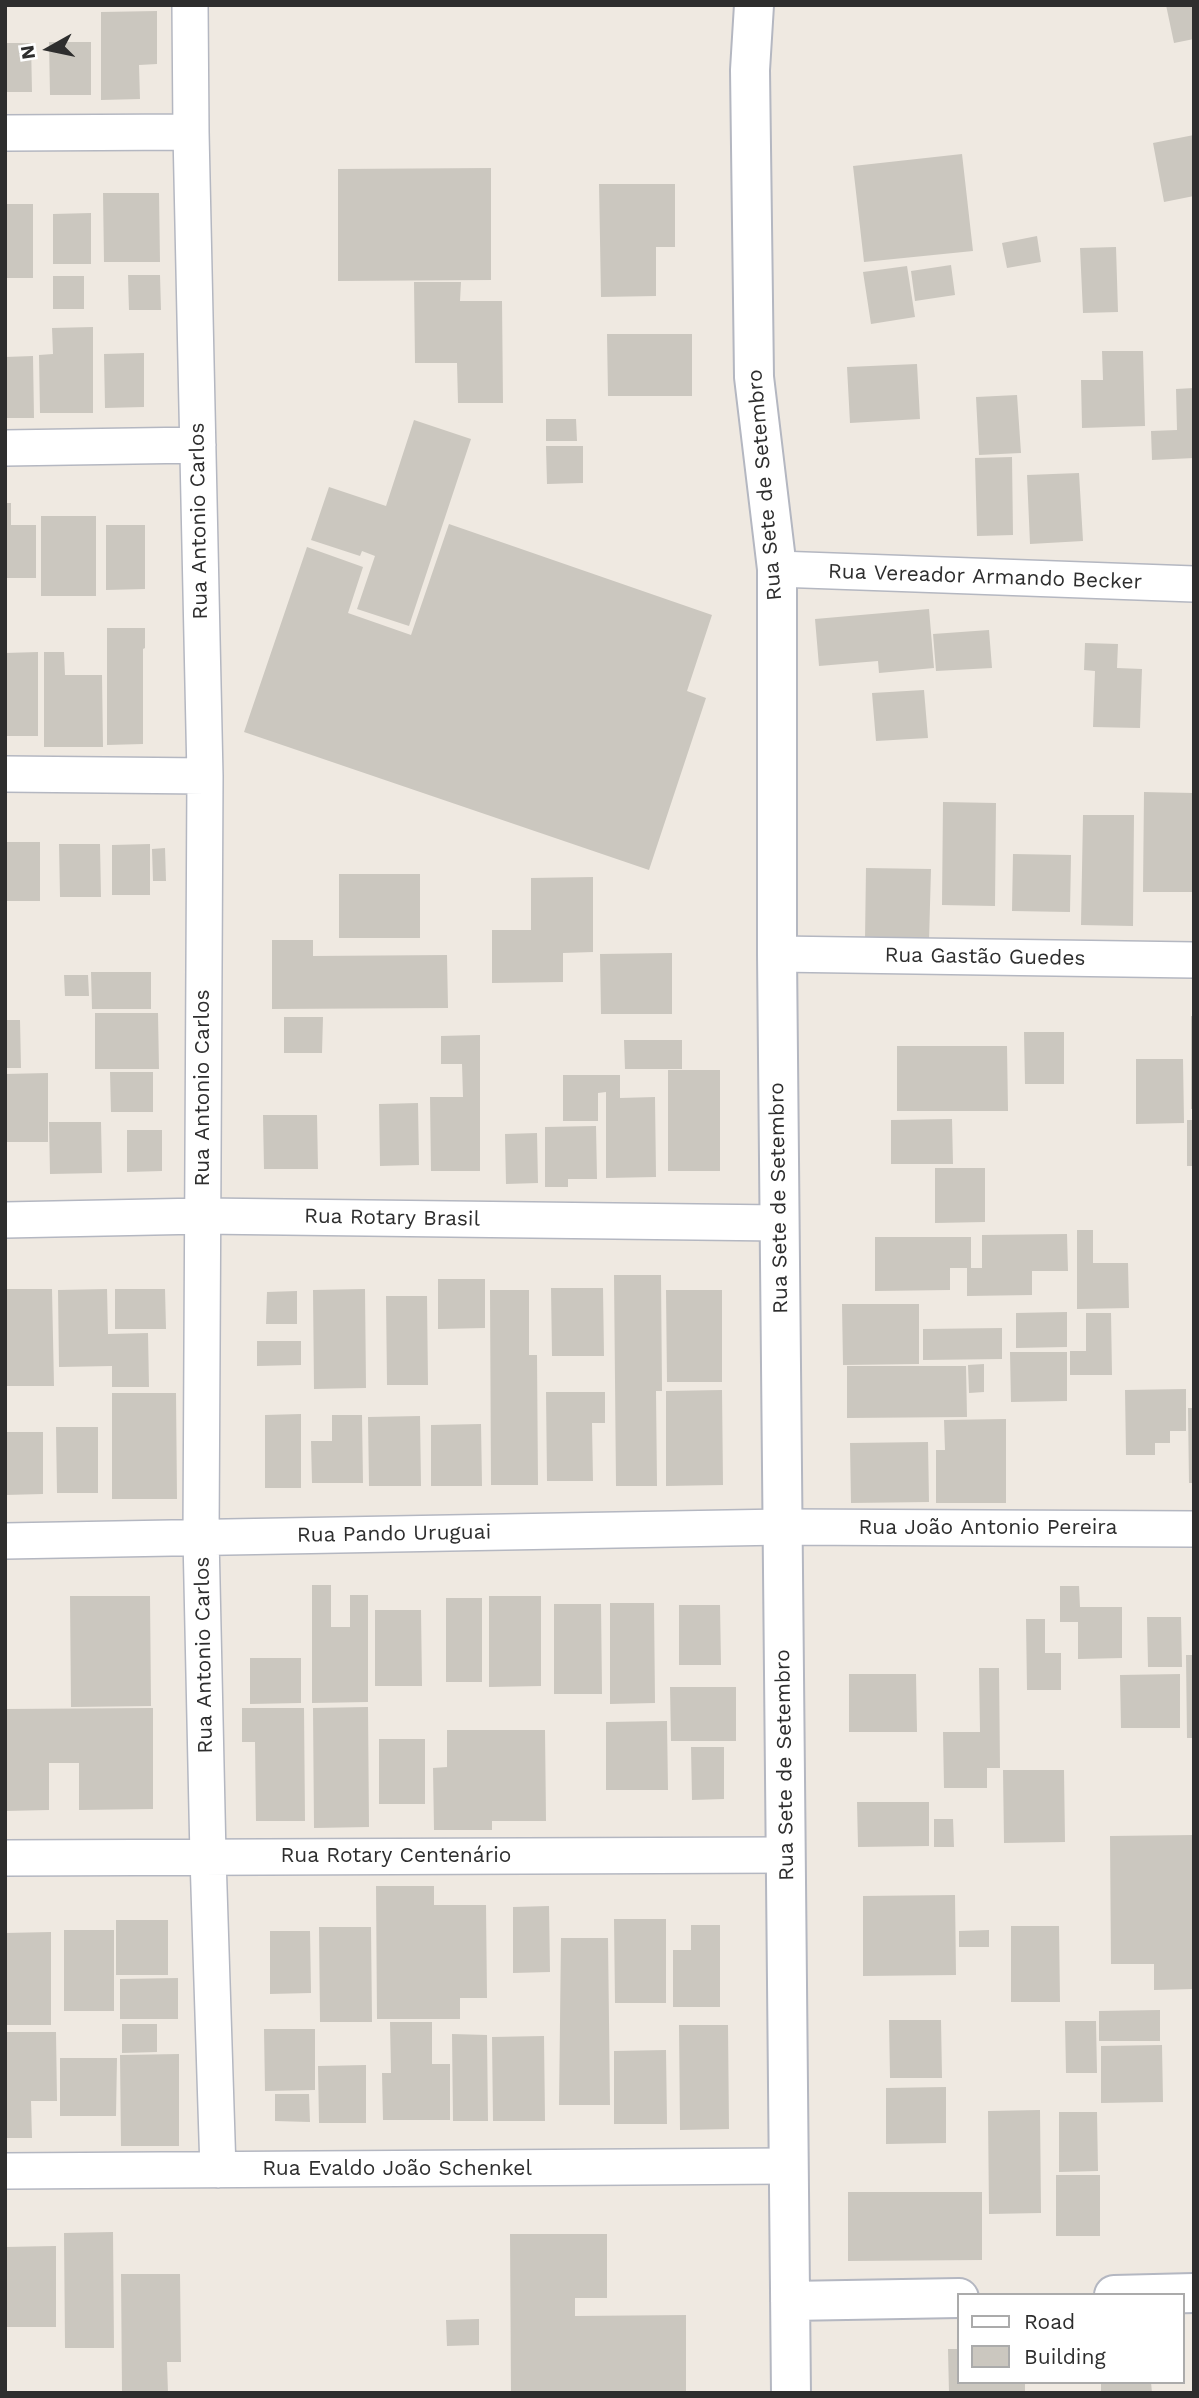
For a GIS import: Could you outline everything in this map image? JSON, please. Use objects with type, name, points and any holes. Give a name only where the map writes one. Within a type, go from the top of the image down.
[{"type":"street","name":"Rua Antonio Carlos","points":[[190,5],[205,776],[201,1538],[218,2170]]},
{"type":"street","name":"Rua Sete de Setembro","points":[[754,5],[750,70],[754,377],[777,569],[779,1223],[791,2393]]},
{"type":"street","points":[[5,133],[191,132]]},
{"type":"street","points":[[5,448],[198,445]]},
{"type":"street","name":"Rua Vereador Armando Becker","points":[[777,569],[1194,584]]},
{"type":"street","points":[[5,774],[205,776]]},
{"type":"street","name":"Rua Gastão Guedes","points":[[777,954],[1194,960]]},
{"type":"street","name":"Rua Rotary Brasil","points":[[5,1220],[202,1216],[779,1223]]},
{"type":"street","name":"Rua Pando Uruguai","points":[[5,1541],[783,1527]]},
{"type":"street","name":"Rua João Antonio Pereira","points":[[783,1527],[1194,1529]]},
{"type":"street","name":"Rua Rotary Centenário","points":[[5,1858],[786,1855]]},
{"type":"street","name":"Rua Evaldo João Schenkel","points":[[5,2171],[788,2166]]},
{"type":"street","points":[[790,2301],[958,2298]]},
{"type":"building","points":[[1166,5],[1194,5],[1194,39],[1174,43]]},
{"type":"building","points":[[157,11],[157,64],[139,65],[140,99],[101,100],[101,12]]},
{"type":"building","points":[[49,42],[91,42],[91,95],[50,95]]},
{"type":"building","points":[[5,43],[31,43],[32,92],[5,92]]},
{"type":"building","points":[[1194,135],[1194,196],[1164,202],[1153,143]]},
{"type":"building","points":[[962,154],[973,251],[864,262],[853,166]]},
{"type":"building","points":[[491,168],[491,280],[338,281],[338,169]]},
{"type":"building","points":[[599,184],[675,184],[675,247],[656,247],[656,296],[601,297]]},
{"type":"building","points":[[103,193],[159,193],[160,262],[104,262]]},
{"type":"building","points":[[5,204],[33,204],[33,278],[5,278]]},
{"type":"building","points":[[91,213],[91,264],[53,264],[53,214]]},
{"type":"building","points":[[1037,236],[1041,262],[1007,268],[1002,243]]},
{"type":"building","points":[[1116,247],[1118,312],[1083,313],[1080,248]]},
{"type":"building","points":[[951,265],[955,295],[915,301],[911,271]]},
{"type":"building","points":[[907,266],[915,317],[871,324],[863,272]]},
{"type":"building","points":[[128,275],[160,275],[161,310],[129,310]]},
{"type":"building","points":[[53,276],[84,276],[84,309],[53,309]]},
{"type":"building","points":[[414,282],[461,282],[460,301],[502,301],[503,403],[458,403],[457,363],[415,363]]},
{"type":"building","points":[[93,327],[93,413],[40,413],[39,355],[53,354],[52,328]]},
{"type":"building","points":[[607,334],[692,334],[692,396],[608,396]]},
{"type":"building","points":[[1102,351],[1143,351],[1145,426],[1082,428],[1081,380],[1103,380]]},
{"type":"building","points":[[144,353],[144,407],[105,408],[104,354]]},
{"type":"building","points":[[33,356],[34,418],[5,418],[5,357]]},
{"type":"building","points":[[917,364],[920,419],[850,423],[847,367]]},
{"type":"building","points":[[1194,388],[1194,458],[1152,460],[1151,431],[1177,430],[1176,389]]},
{"type":"building","points":[[1017,395],[1021,453],[979,455],[976,397]]},
{"type":"building","points":[[546,419],[576,419],[577,441],[546,441]]},
{"type":"building","points":[[414,420],[471,439],[409,626],[357,609],[375,556],[362,551],[360,556],[311,540],[329,487],[386,506]]},
{"type":"building","points":[[546,446],[583,446],[583,483],[547,484]]},
{"type":"building","points":[[1012,457],[1013,535],[977,536],[975,458]]},
{"type":"building","points":[[1079,473],[1083,541],[1030,544],[1027,475]]},
{"type":"building","points":[[5,503],[11,503],[11,525],[36,525],[36,578],[5,578]]},
{"type":"building","points":[[41,516],[96,516],[96,596],[41,596]]},
{"type":"building","points":[[449,524],[712,615],[687,691],[706,698],[649,870],[244,732],[307,547],[363,567],[348,613],[411,635]]},
{"type":"building","points":[[106,525],[145,525],[145,589],[106,590]]},
{"type":"building","points":[[929,609],[934,668],[879,673],[878,661],[819,666],[815,619]]},
{"type":"building","points":[[107,628],[145,628],[143,744],[107,745]]},
{"type":"building","points":[[989,630],[992,668],[936,671],[933,634]]},
{"type":"building","points":[[1085,643],[1118,644],[1117,668],[1142,669],[1140,728],[1093,727],[1095,671],[1084,670]]},
{"type":"building","points":[[38,652],[38,736],[5,736],[5,653]]},
{"type":"building","points":[[44,652],[64,652],[65,675],[102,675],[103,747],[44,747]]},
{"type":"building","points":[[924,690],[928,738],[876,741],[872,693]]},
{"type":"building","points":[[1144,792],[1194,793],[1194,892],[1143,892]]},
{"type":"building","points":[[943,802],[996,803],[995,906],[942,905]]},
{"type":"building","points":[[1083,815],[1134,815],[1133,926],[1081,925]]},
{"type":"building","points":[[5,842],[40,842],[40,901],[5,901]]},
{"type":"building","points":[[59,844],[100,844],[101,897],[60,897]]},
{"type":"building","points":[[150,844],[150,895],[112,895],[112,845]]},
{"type":"building","points":[[165,848],[166,881],[153,881],[152,849]]},
{"type":"building","points":[[1013,854],[1071,855],[1070,912],[1012,911]]},
{"type":"building","points":[[866,868],[931,869],[929,941],[865,940]]},
{"type":"building","points":[[339,874],[420,874],[420,938],[339,938]]},
{"type":"building","points":[[593,877],[593,952],[563,953],[563,982],[492,983],[492,930],[531,930],[531,878]]},
{"type":"building","points":[[272,940],[313,940],[313,956],[447,955],[448,1008],[272,1009]]},
{"type":"building","points":[[672,953],[672,1014],[601,1014],[600,954]]},
{"type":"building","points":[[91,972],[151,972],[151,1009],[92,1009]]},
{"type":"building","points":[[64,975],[88,975],[89,996],[65,996]]},
{"type":"building","points":[[95,1013],[158,1013],[159,1069],[95,1069]]},
{"type":"building","points":[[1191,1016],[1194,1016],[1194,1109],[1191,1109]]},
{"type":"building","points":[[284,1017],[323,1017],[322,1053],[284,1053]]},
{"type":"building","points":[[5,1020],[20,1020],[21,1068],[5,1068]]},
{"type":"building","points":[[1024,1032],[1064,1032],[1064,1084],[1025,1084]]},
{"type":"building","points":[[480,1035],[480,1171],[431,1171],[430,1097],[463,1097],[462,1064],[441,1064],[441,1036]]},
{"type":"building","points":[[624,1040],[682,1040],[682,1069],[625,1069]]},
{"type":"building","points":[[897,1046],[1007,1046],[1008,1111],[897,1111]]},
{"type":"building","points":[[1136,1059],[1183,1059],[1184,1123],[1136,1124]]},
{"type":"building","points":[[668,1070],[720,1070],[720,1171],[668,1171]]},
{"type":"building","points":[[110,1072],[153,1072],[153,1112],[111,1112]]},
{"type":"building","points":[[48,1073],[48,1142],[5,1142],[5,1074]]},
{"type":"building","points":[[563,1075],[620,1075],[620,1098],[655,1097],[656,1177],[606,1178],[606,1092],[598,1093],[598,1121],[563,1121]]},
{"type":"building","points":[[418,1103],[419,1165],[380,1166],[379,1104]]},
{"type":"building","points":[[263,1115],[317,1115],[318,1169],[264,1169]]},
{"type":"building","points":[[952,1119],[953,1164],[891,1164],[891,1120]]},
{"type":"building","points":[[1187,1120],[1194,1120],[1194,1166],[1187,1166]]},
{"type":"building","points":[[49,1122],[101,1122],[102,1173],[50,1174]]},
{"type":"building","points":[[596,1126],[597,1179],[568,1179],[568,1187],[545,1187],[545,1127]]},
{"type":"building","points":[[127,1130],[162,1130],[162,1171],[127,1172]]},
{"type":"building","points":[[537,1133],[538,1183],[506,1184],[505,1134]]},
{"type":"building","points":[[935,1168],[985,1168],[985,1222],[935,1223]]},
{"type":"building","points":[[1077,1230],[1093,1230],[1093,1263],[1128,1263],[1129,1308],[1077,1309]]},
{"type":"building","points":[[1067,1234],[1068,1271],[1032,1271],[1032,1295],[967,1296],[967,1268],[950,1268],[950,1290],[875,1291],[875,1237],[971,1237],[971,1268],[982,1268],[982,1235]]},
{"type":"building","points":[[614,1275],[661,1275],[662,1391],[656,1391],[657,1486],[616,1486]]},
{"type":"building","points":[[438,1279],[485,1279],[485,1328],[438,1329]]},
{"type":"building","points":[[551,1288],[603,1288],[604,1356],[552,1356]]},
{"type":"building","points":[[5,1289],[52,1289],[54,1386],[5,1386]]},
{"type":"building","points":[[107,1289],[108,1334],[148,1333],[149,1387],[112,1387],[112,1366],[59,1367],[58,1290]]},
{"type":"building","points":[[115,1289],[165,1289],[166,1329],[115,1329]]},
{"type":"building","points":[[365,1289],[366,1388],[314,1389],[313,1290]]},
{"type":"building","points":[[490,1290],[529,1290],[529,1355],[537,1355],[538,1485],[491,1485]]},
{"type":"building","points":[[666,1290],[722,1290],[722,1382],[667,1382]]},
{"type":"building","points":[[297,1291],[297,1324],[266,1324],[267,1292]]},
{"type":"building","points":[[386,1296],[427,1296],[428,1385],[387,1385]]},
{"type":"building","points":[[842,1304],[919,1304],[919,1364],[843,1365]]},
{"type":"building","points":[[1067,1312],[1067,1347],[1016,1348],[1016,1313]]},
{"type":"building","points":[[1086,1313],[1111,1313],[1112,1375],[1070,1375],[1070,1351],[1086,1351]]},
{"type":"building","points":[[1002,1328],[1002,1359],[923,1360],[923,1329]]},
{"type":"building","points":[[257,1341],[301,1341],[301,1365],[257,1366]]},
{"type":"building","points":[[1010,1352],[1067,1352],[1067,1401],[1011,1402]]},
{"type":"building","points":[[984,1364],[984,1392],[969,1393],[968,1365]]},
{"type":"building","points":[[847,1366],[966,1366],[967,1417],[847,1418]]},
{"type":"building","points":[[1186,1389],[1186,1431],[1170,1431],[1170,1443],[1155,1443],[1155,1455],[1126,1455],[1125,1390]]},
{"type":"building","points":[[722,1390],[723,1485],[666,1486],[666,1391]]},
{"type":"building","points":[[546,1392],[605,1392],[605,1423],[592,1423],[593,1481],[547,1481]]},
{"type":"building","points":[[112,1393],[176,1393],[177,1499],[112,1499]]},
{"type":"building","points":[[1188,1408],[1194,1408],[1194,1483],[1189,1483]]},
{"type":"building","points":[[301,1414],[301,1488],[265,1488],[265,1415]]},
{"type":"building","points":[[332,1415],[362,1415],[363,1483],[312,1483],[311,1441],[332,1441]]},
{"type":"building","points":[[420,1416],[421,1486],[369,1486],[368,1417]]},
{"type":"building","points":[[1006,1419],[1006,1503],[936,1503],[936,1450],[945,1450],[944,1420]]},
{"type":"building","points":[[481,1424],[482,1486],[431,1486],[431,1425]]},
{"type":"building","points":[[56,1427],[98,1427],[98,1493],[57,1493]]},
{"type":"building","points":[[5,1432],[43,1432],[43,1494],[5,1495]]},
{"type":"building","points":[[928,1442],[929,1502],[851,1503],[850,1443]]},
{"type":"building","points":[[312,1585],[331,1585],[331,1627],[350,1627],[350,1595],[368,1595],[368,1702],[312,1703]]},
{"type":"building","points":[[1060,1586],[1079,1586],[1080,1607],[1122,1607],[1122,1658],[1078,1659],[1078,1622],[1060,1622]]},
{"type":"building","points":[[70,1596],[150,1596],[151,1706],[71,1707]]},
{"type":"building","points":[[489,1596],[541,1596],[541,1686],[489,1687]]},
{"type":"building","points":[[446,1598],[482,1598],[482,1682],[446,1682]]},
{"type":"building","points":[[610,1603],[654,1603],[655,1703],[610,1704]]},
{"type":"building","points":[[554,1604],[601,1604],[602,1694],[554,1694]]},
{"type":"building","points":[[679,1605],[720,1605],[721,1665],[679,1665]]},
{"type":"building","points":[[375,1610],[421,1610],[422,1686],[375,1686]]},
{"type":"building","points":[[1147,1617],[1181,1617],[1182,1667],[1148,1667]]},
{"type":"building","points":[[1026,1619],[1045,1619],[1045,1653],[1061,1653],[1061,1690],[1027,1690]]},
{"type":"building","points":[[1186,1655],[1194,1655],[1194,1738],[1187,1738]]},
{"type":"building","points":[[250,1658],[301,1658],[301,1703],[250,1704]]},
{"type":"building","points":[[979,1668],[999,1668],[1000,1768],[987,1768],[987,1788],[944,1788],[943,1732],[980,1732]]},
{"type":"building","points":[[849,1674],[916,1674],[917,1732],[849,1732]]},
{"type":"building","points":[[1180,1674],[1180,1728],[1121,1728],[1120,1675]]},
{"type":"building","points":[[670,1687],[736,1687],[736,1741],[671,1741]]},
{"type":"building","points":[[368,1707],[369,1827],[314,1828],[313,1708]]},
{"type":"building","points":[[153,1708],[153,1809],[79,1810],[79,1763],[49,1763],[49,1810],[5,1811],[5,1709]]},
{"type":"building","points":[[242,1708],[304,1708],[305,1821],[256,1821],[255,1742],[242,1742]]},
{"type":"building","points":[[667,1721],[668,1790],[606,1790],[606,1722]]},
{"type":"building","points":[[447,1730],[545,1730],[546,1821],[492,1821],[492,1830],[434,1830],[433,1768],[447,1767]]},
{"type":"building","points":[[379,1739],[425,1739],[425,1804],[379,1804]]},
{"type":"building","points":[[691,1747],[724,1747],[724,1799],[692,1800]]},
{"type":"building","points":[[1003,1770],[1064,1770],[1065,1842],[1004,1843]]},
{"type":"building","points":[[857,1802],[929,1802],[929,1846],[858,1847]]},
{"type":"building","points":[[934,1819],[953,1819],[954,1847],[934,1847]]},
{"type":"building","points":[[1194,1835],[1194,1989],[1154,1990],[1154,1964],[1111,1964],[1110,1836]]},
{"type":"building","points":[[376,1886],[434,1886],[434,1905],[486,1905],[487,1998],[460,1998],[460,2019],[377,2019]]},
{"type":"building","points":[[955,1895],[956,1975],[863,1976],[863,1896]]},
{"type":"building","points":[[549,1906],[550,1972],[513,1973],[513,1907]]},
{"type":"building","points":[[614,1919],[666,1919],[666,2003],[615,2003]]},
{"type":"building","points":[[116,1920],[168,1920],[168,1975],[116,1975]]},
{"type":"building","points":[[691,1925],[720,1925],[720,2007],[673,2007],[673,1950],[691,1950]]},
{"type":"building","points":[[1011,1926],[1059,1926],[1060,2002],[1011,2002]]},
{"type":"building","points":[[319,1927],[371,1927],[372,2022],[320,2022]]},
{"type":"building","points":[[64,1930],[114,1930],[114,2011],[64,2011]]},
{"type":"building","points":[[989,1930],[989,1947],[959,1947],[959,1931]]},
{"type":"building","points":[[270,1931],[310,1931],[311,1993],[270,1994]]},
{"type":"building","points":[[51,1932],[51,2025],[5,2025],[5,1933]]},
{"type":"building","points":[[561,1938],[608,1938],[610,2105],[559,2105]]},
{"type":"building","points":[[178,1978],[178,2019],[120,2019],[120,1979]]},
{"type":"building","points":[[1160,2010],[1160,2041],[1099,2041],[1099,2011]]},
{"type":"building","points":[[889,2020],[941,2020],[942,2078],[890,2078]]},
{"type":"building","points":[[1065,2021],[1096,2021],[1097,2073],[1066,2073]]},
{"type":"building","points":[[390,2022],[432,2022],[432,2064],[450,2064],[450,2120],[383,2120],[382,2073],[391,2073]]},
{"type":"building","points":[[122,2024],[157,2024],[157,2052],[122,2053]]},
{"type":"building","points":[[679,2025],[728,2025],[729,2129],[680,2130]]},
{"type":"building","points":[[264,2029],[315,2029],[315,2090],[265,2091]]},
{"type":"building","points":[[5,2032],[56,2032],[57,2101],[31,2101],[32,2138],[5,2138]]},
{"type":"building","points":[[452,2034],[487,2035],[488,2121],[453,2121]]},
{"type":"building","points":[[544,2036],[545,2121],[493,2121],[492,2037]]},
{"type":"building","points":[[1162,2045],[1163,2102],[1101,2103],[1101,2046]]},
{"type":"building","points":[[666,2050],[667,2124],[614,2124],[614,2051]]},
{"type":"building","points":[[179,2054],[179,2146],[121,2146],[120,2055]]},
{"type":"building","points":[[60,2058],[117,2058],[116,2116],[60,2116]]},
{"type":"building","points":[[366,2065],[366,2123],[319,2123],[318,2066]]},
{"type":"building","points":[[946,2087],[946,2143],[886,2144],[886,2088]]},
{"type":"building","points":[[275,2094],[309,2094],[310,2122],[275,2121]]},
{"type":"building","points":[[1040,2110],[1041,2213],[989,2214],[988,2111]]},
{"type":"building","points":[[1059,2112],[1097,2112],[1098,2171],[1059,2172]]},
{"type":"building","points":[[1056,2175],[1100,2175],[1100,2236],[1056,2236]]},
{"type":"building","points":[[848,2192],[982,2192],[982,2260],[848,2261]]},
{"type":"building","points":[[113,2232],[114,2348],[65,2348],[64,2233]]},
{"type":"building","points":[[510,2234],[607,2234],[607,2298],[575,2298],[575,2316],[686,2315],[686,2393],[511,2393]]},
{"type":"building","points":[[56,2246],[56,2327],[5,2327],[5,2247]]},
{"type":"building","points":[[121,2274],[180,2274],[181,2362],[167,2362],[168,2393],[122,2393]]},
{"type":"building","points":[[479,2319],[479,2345],[447,2346],[446,2320]]},
{"type":"building","points":[[948,2349],[958,2349],[958,2384],[1025,2384],[1025,2393],[949,2393]]},
{"type":"building","points":[[1101,2384],[1151,2384],[1152,2393],[1101,2393]]}]
